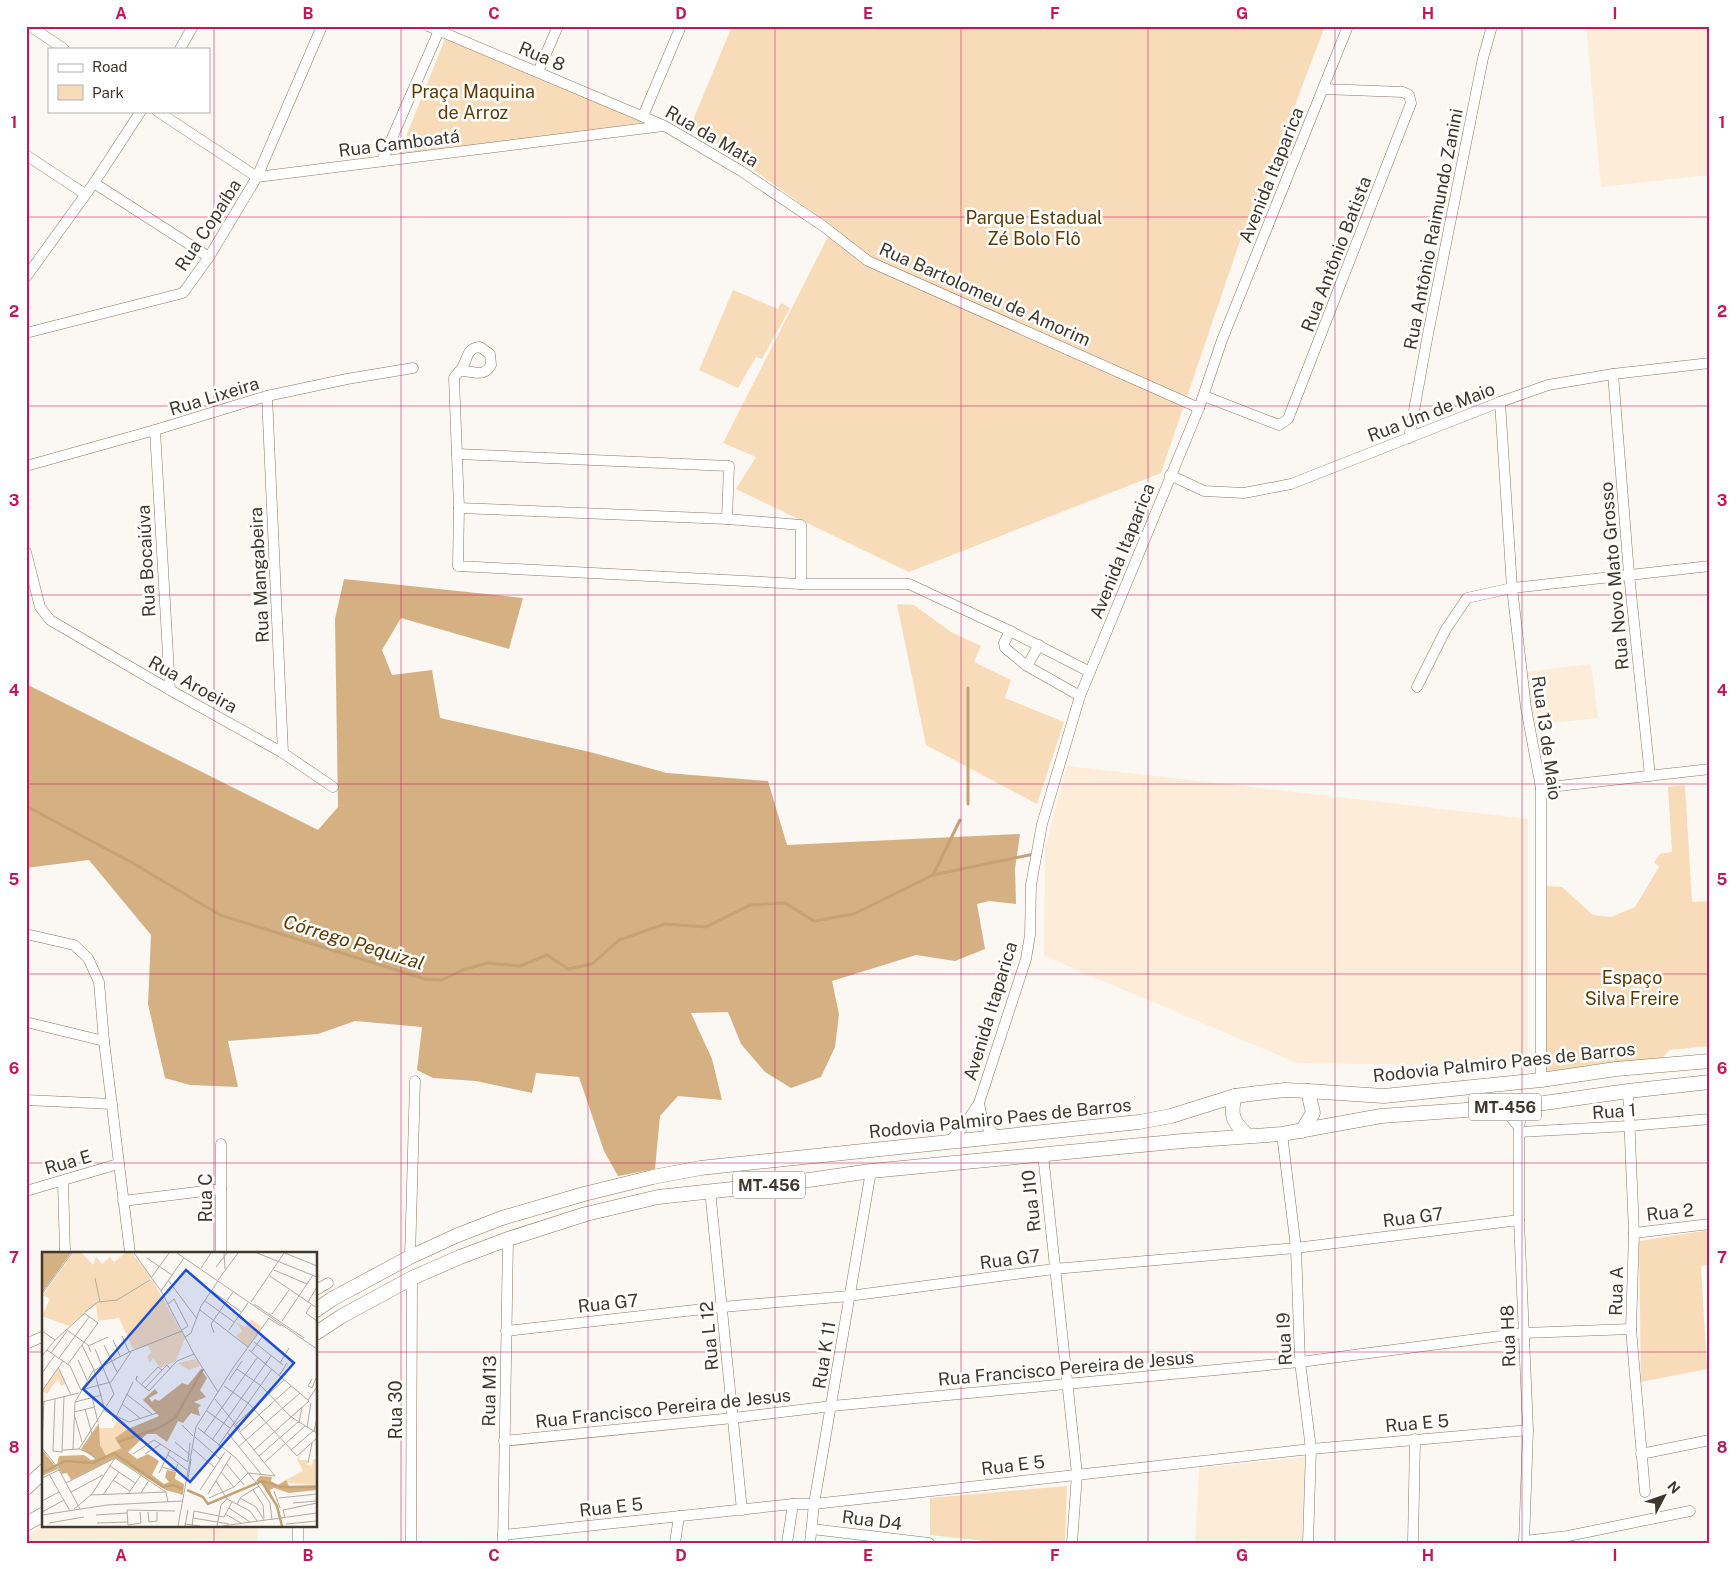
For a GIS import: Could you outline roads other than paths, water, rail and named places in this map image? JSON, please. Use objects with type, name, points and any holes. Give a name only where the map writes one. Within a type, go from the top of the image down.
[{"type":"main road","name":"Rodovia Palmiro Paes de Barros","points":[[318,1309],[332,1299],[410,1258],[458,1235],[502,1218],[584,1194],[652,1177],[700,1168],[1139,1122],[1171,1116],[1235,1096],[1285,1090],[1384,1096],[1541,1080],[1616,1069],[1710,1061]]},
{"type":"main road","name":"MT-456","points":[[318,1332],[342,1316],[412,1278],[460,1257],[508,1239],[586,1214],[658,1197],[788,1183],[871,1171],[1183,1141],[1282,1134],[1381,1116],[1523,1106],[1628,1091],[1710,1082]]},
{"type":"main road","points":[[1302,1131],[1313,1113],[1308,1091]]},
{"type":"main road","points":[[1235,1096],[1232,1116],[1237,1125],[1248,1136]]},
{"type":"main road","points":[[26,1488],[42,1473]]},
{"type":"main road","points":[[26,1524],[42,1515]]},
{"type":"street","points":[[30,26],[63,48]]},
{"type":"street","points":[[181,48],[193,26]]},
{"type":"street","name":"Rua Copaíba","points":[[26,333],[183,293],[209,257],[258,178],[322,26]]},
{"type":"street","name":"Rua 8","points":[[428,26],[440,28],[538,72],[644,116]]},
{"type":"street","points":[[538,72],[558,26]]},
{"type":"street","name":"Rua da Mata","points":[[681,26],[644,116],[741,170],[769,189]]},
{"type":"street","name":"Avenida Itaparica","points":[[949,1142],[963,1128],[979,1103],[1026,959],[1030,935],[1031,885],[1042,824],[1080,696],[1204,396],[1222,340],[1348,26]]},
{"type":"street","name":"Rua Antônio Raimundo Zanini","points":[[1409,438],[1481,67],[1492,26]]},
{"type":"street","points":[[382,161],[440,28]]},
{"type":"street","name":"Rua Antônio Batista","points":[[1204,396],[1279,425],[1288,419],[1411,103],[1409,95],[1403,92],[1323,90]]},
{"type":"street","points":[[26,277],[94,183],[140,112]]},
{"type":"street","points":[[159,112],[258,178]]},
{"type":"street","name":"Rua Camboatá","points":[[258,178],[665,126]]},
{"type":"street","points":[[26,155],[85,194]]},
{"type":"street","points":[[94,183],[209,257]]},
{"type":"street","name":"Rua Bartolomeu de Amorim","points":[[769,189],[823,226],[868,261],[1199,408]]},
{"type":"street","name":"Rua Um de Maio","points":[[1170,475],[1204,491],[1244,493],[1291,484],[1548,385],[1613,374],[1710,363]]},
{"type":"street","name":"Rua Lixeira","points":[[26,466],[267,396],[347,379],[414,368]]},
{"type":"street","points":[[460,371],[453,380],[457,454],[458,566],[801,584],[909,584],[1039,645],[1090,672]]},
{"type":"street","name":"Rua Novo Mato Grosso","points":[[1613,374],[1629,574],[1650,776]]},
{"type":"street","name":"Rua Mangabeira","points":[[267,396],[283,753]]},
{"type":"street","name":"Rua 13 de Maio","points":[[1500,402],[1512,588],[1526,708],[1541,788],[1541,1080]]},
{"type":"street","name":"Rua Bocaiúva","points":[[155,430],[170,690]]},
{"type":"street","points":[[457,454],[729,466],[727,519]]},
{"type":"street","points":[[458,508],[727,519],[801,524],[801,584]]},
{"type":"street","name":"Rua Aroeira","points":[[26,552],[40,607],[50,620],[283,753],[333,787]]},
{"type":"street","points":[[1416,686],[1446,629],[1468,598],[1512,588],[1710,566]]},
{"type":"street","points":[[1010,631],[1004,644],[1005,648],[1027,666],[1080,696]]},
{"type":"street","points":[[1027,666],[1039,645]]},
{"type":"street","points":[[1541,788],[1710,769]]},
{"type":"street","points":[[26,934],[74,945],[88,958],[99,982],[118,1164],[130,1252]]},
{"type":"street","points":[[26,1022],[104,1041]]},
{"type":"street","points":[[410,1258],[415,1081]]},
{"type":"street","name":"Rua A","points":[[1628,1091],[1634,1233],[1632,1329],[1645,1492]]},
{"type":"street","points":[[26,1100],[112,1104]]},
{"type":"street","name":"Avenida Itaparica","points":[[979,1103],[985,1125],[998,1137]]},
{"type":"street","name":"Rua H8","points":[[1523,1106],[1520,1130],[1519,1220],[1528,1430],[1524,1542]]},
{"type":"street","points":[[1502,1107],[1520,1130]]},
{"type":"street","name":"Rua 1","points":[[1520,1130],[1629,1126],[1710,1119]]},
{"type":"street","name":"Rua I9","points":[[1282,1134],[1296,1248],[1300,1362],[1311,1449],[1308,1543]]},
{"type":"street","name":"Rua C","points":[[221,1144],[221,1252]]},
{"type":"street","name":"Rua J10","points":[[1043,1154],[1077,1474],[1072,1543]]},
{"type":"street","name":"Rua E","points":[[26,1192],[118,1164]]},
{"type":"street","name":"Rua K 11","points":[[810,1543],[814,1504],[871,1171]]},
{"type":"street","points":[[63,1181],[65,1252]]},
{"type":"street","points":[[123,1201],[221,1189]]},
{"type":"street","name":"Rua L 12","points":[[710,1190],[742,1510]]},
{"type":"street","name":"Rua G7","points":[[506,1331],[722,1307],[849,1296],[1054,1269],[1296,1248],[1519,1220]]},
{"type":"street","name":"Rua 2","points":[[1634,1233],[1710,1224]]},
{"type":"street","name":"Rua M13","points":[[503,1539],[508,1239]]},
{"type":"street","name":"Rua 30","points":[[410,1543],[412,1278]]},
{"type":"street","points":[[318,1289],[328,1283]]},
{"type":"street","name":"Rua Francisco Pereira de Jesus","points":[[504,1441],[832,1406],[1300,1362],[1524,1333],[1632,1329]]},
{"type":"street","points":[[26,1344],[42,1337]]},
{"type":"street","name":"Rua E 5","points":[[503,1539],[679,1516],[793,1504],[814,1504],[1311,1449],[1528,1430]]},
{"type":"street","points":[[1413,1543],[1416,1439]]},
{"type":"street","points":[[1641,1454],[1710,1440]]},
{"type":"street","points":[[787,1543],[793,1504]]},
{"type":"street","points":[[1524,1542],[1569,1539],[1690,1511]]},
{"type":"street","points":[[675,1543],[679,1516]]},
{"type":"street","points":[[298,1526],[298,1543]]},
{"type":"street","name":"Rua D4","points":[[812,1529],[929,1543]]},
{"type":"waterway","name":"Córrego Pequizal","points":[[968,688],[968,804]]},
{"type":"waterway","name":"Córrego Pequizal","points":[[26,806],[131,862],[220,915],[425,979],[442,980],[463,970],[487,963],[520,966],[547,955],[568,969],[592,964],[619,940],[665,924],[706,927],[750,905],[785,903],[814,921],[854,914],[933,875],[1034,854]]},
{"type":"waterway","name":"Córrego Pequizal","points":[[933,875],[960,820]]},
{"type":"park label","name":"Praça Maquina de Arroz","points":[[473,101]]},
{"type":"park label","name":"Parque Estadual Zé Bolo Flô","points":[[1034,227]]},
{"type":"park label","name":"Espaço Silva Freire","points":[[1632,988]]}]
